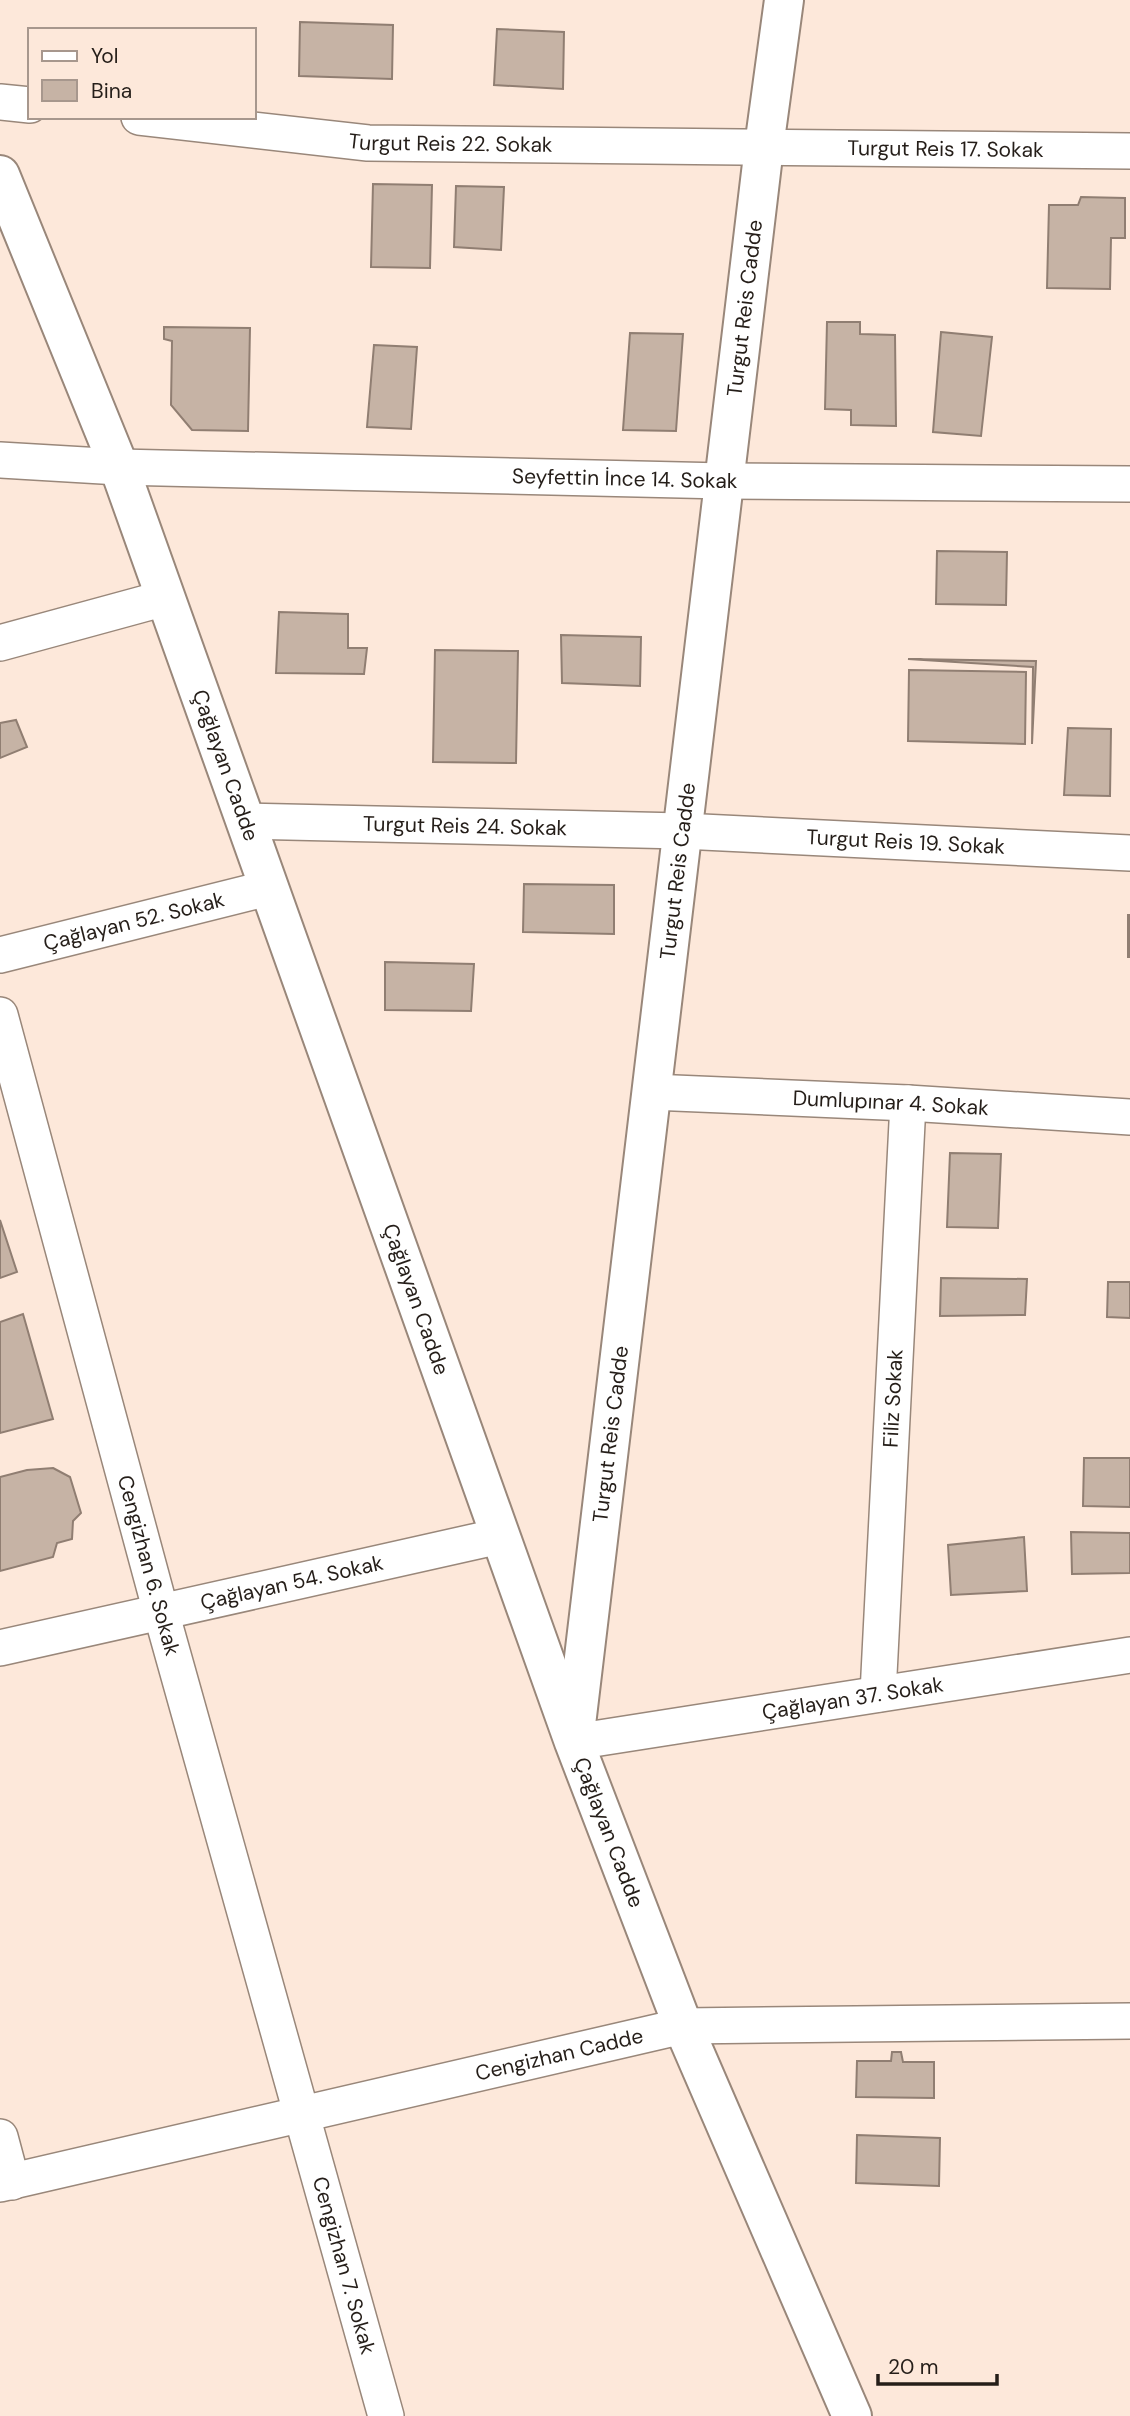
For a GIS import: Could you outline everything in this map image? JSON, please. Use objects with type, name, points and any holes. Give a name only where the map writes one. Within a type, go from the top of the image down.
[{"type":"street","name":"Turgut Reis Cadde","points":[[574,1742],[723,481],[784,0]]},
{"type":"street","points":[[0,102],[28,105]]},
{"type":"street","name":"Turgut Reis 22. Sokak","points":[[157,119],[368,143],[764,147]]},
{"type":"street","name":"Turgut Reis 17. Sokak","points":[[764,147],[1130,151]]},
{"type":"street","name":"Çağlayan Cadde","points":[[0,175],[119,467],[574,1742],[683,2026],[852,2416]]},
{"type":"street","name":"Seyfettin İnce 14. Sokak","points":[[0,460],[119,467],[723,481],[1130,484]]},
{"type":"street","points":[[0,643],[165,598]]},
{"type":"street","name":"Turgut Reis 24. Sokak","points":[[246,821],[682,831]]},
{"type":"street","name":"Turgut Reis 19. Sokak","points":[[682,831],[1130,853]]},
{"type":"street","name":"Çağlayan 52. Sokak","points":[[0,955],[268,888]]},
{"type":"street","name":"Cengizhan 6. Sokak","points":[[0,1015],[161,1612],[303,2114]]},
{"type":"street","name":"Dumlupınar 4. Sokak","points":[[651,1092],[908,1103],[1130,1117]]},
{"type":"street","name":"Filiz Sokak","points":[[878,1694],[908,1103]]},
{"type":"street","name":"Çağlayan 54. Sokak","points":[[0,1648],[500,1536]]},
{"type":"street","name":"Çağlayan 37. Sokak","points":[[574,1742],[1130,1654]]},
{"type":"street","name":"Cengizhan Cadde","points":[[6,2183],[683,2026],[1130,2021]]},
{"type":"street","name":"Cengizhan 7. Sokak","points":[[303,2114],[386,2416]]},
{"type":"street","points":[[0,2137],[6,2183]]},
{"type":"building","points":[[300,22],[393,25],[392,79],[299,76]]},
{"type":"building","points":[[497,29],[564,32],[563,89],[494,85]]},
{"type":"building","points":[[373,184],[432,185],[430,268],[371,267]]},
{"type":"building","points":[[456,186],[504,187],[501,250],[454,247]]},
{"type":"building","points":[[1081,197],[1125,198],[1125,238],[1111,238],[1110,289],[1047,288],[1049,205],[1078,205]]},
{"type":"building","points":[[827,322],[860,322],[860,334],[895,335],[896,426],[851,425],[851,410],[825,409]]},
{"type":"building","points":[[164,327],[250,328],[248,431],[192,430],[171,405],[172,341],[164,339]]},
{"type":"building","points":[[941,332],[992,337],[981,436],[933,432]]},
{"type":"building","points":[[630,333],[683,334],[676,431],[623,430]]},
{"type":"building","points":[[374,345],[417,347],[411,429],[367,427]]},
{"type":"building","points":[[937,551],[1007,552],[1006,605],[936,604]]},
{"type":"building","points":[[279,612],[348,614],[348,648],[367,648],[364,674],[276,673]]},
{"type":"building","points":[[561,635],[641,637],[640,686],[562,683]]},
{"type":"building","points":[[435,650],[518,651],[516,763],[433,762]]},
{"type":"building","points":[[908,659],[1036,661],[1032,744],[1033,667]]},
{"type":"building","points":[[909,670],[1026,672],[1025,744],[908,741]]},
{"type":"building","points":[[16,720],[27,747],[0,758],[0,723]]},
{"type":"building","points":[[1068,728],[1111,729],[1110,796],[1064,795]]},
{"type":"building","points":[[524,884],[614,885],[614,934],[523,932]]},
{"type":"building","points":[[1130,915],[1130,957],[1128,957]]},
{"type":"building","points":[[385,962],[474,964],[471,1011],[385,1010]]},
{"type":"building","points":[[950,1153],[1001,1154],[998,1228],[947,1227]]},
{"type":"building","points":[[0,1220],[17,1272],[0,1278]]},
{"type":"building","points":[[941,1278],[1027,1279],[1025,1315],[940,1316]]},
{"type":"building","points":[[1108,1282],[1130,1282],[1130,1318],[1107,1317]]},
{"type":"building","points":[[23,1314],[53,1419],[0,1433],[0,1322]]},
{"type":"building","points":[[1084,1458],[1130,1458],[1130,1507],[1083,1506]]},
{"type":"building","points":[[53,1468],[70,1477],[81,1513],[73,1521],[72,1539],[57,1543],[53,1557],[0,1571],[0,1477],[27,1470]]},
{"type":"building","points":[[1071,1532],[1130,1533],[1130,1573],[1072,1574]]},
{"type":"building","points":[[1024,1537],[1027,1591],[951,1595],[948,1545]]},
{"type":"building","points":[[892,2052],[901,2052],[903,2062],[934,2062],[934,2098],[856,2097],[857,2061],[891,2061]]},
{"type":"building","points":[[857,2135],[940,2138],[939,2186],[856,2183]]}]
